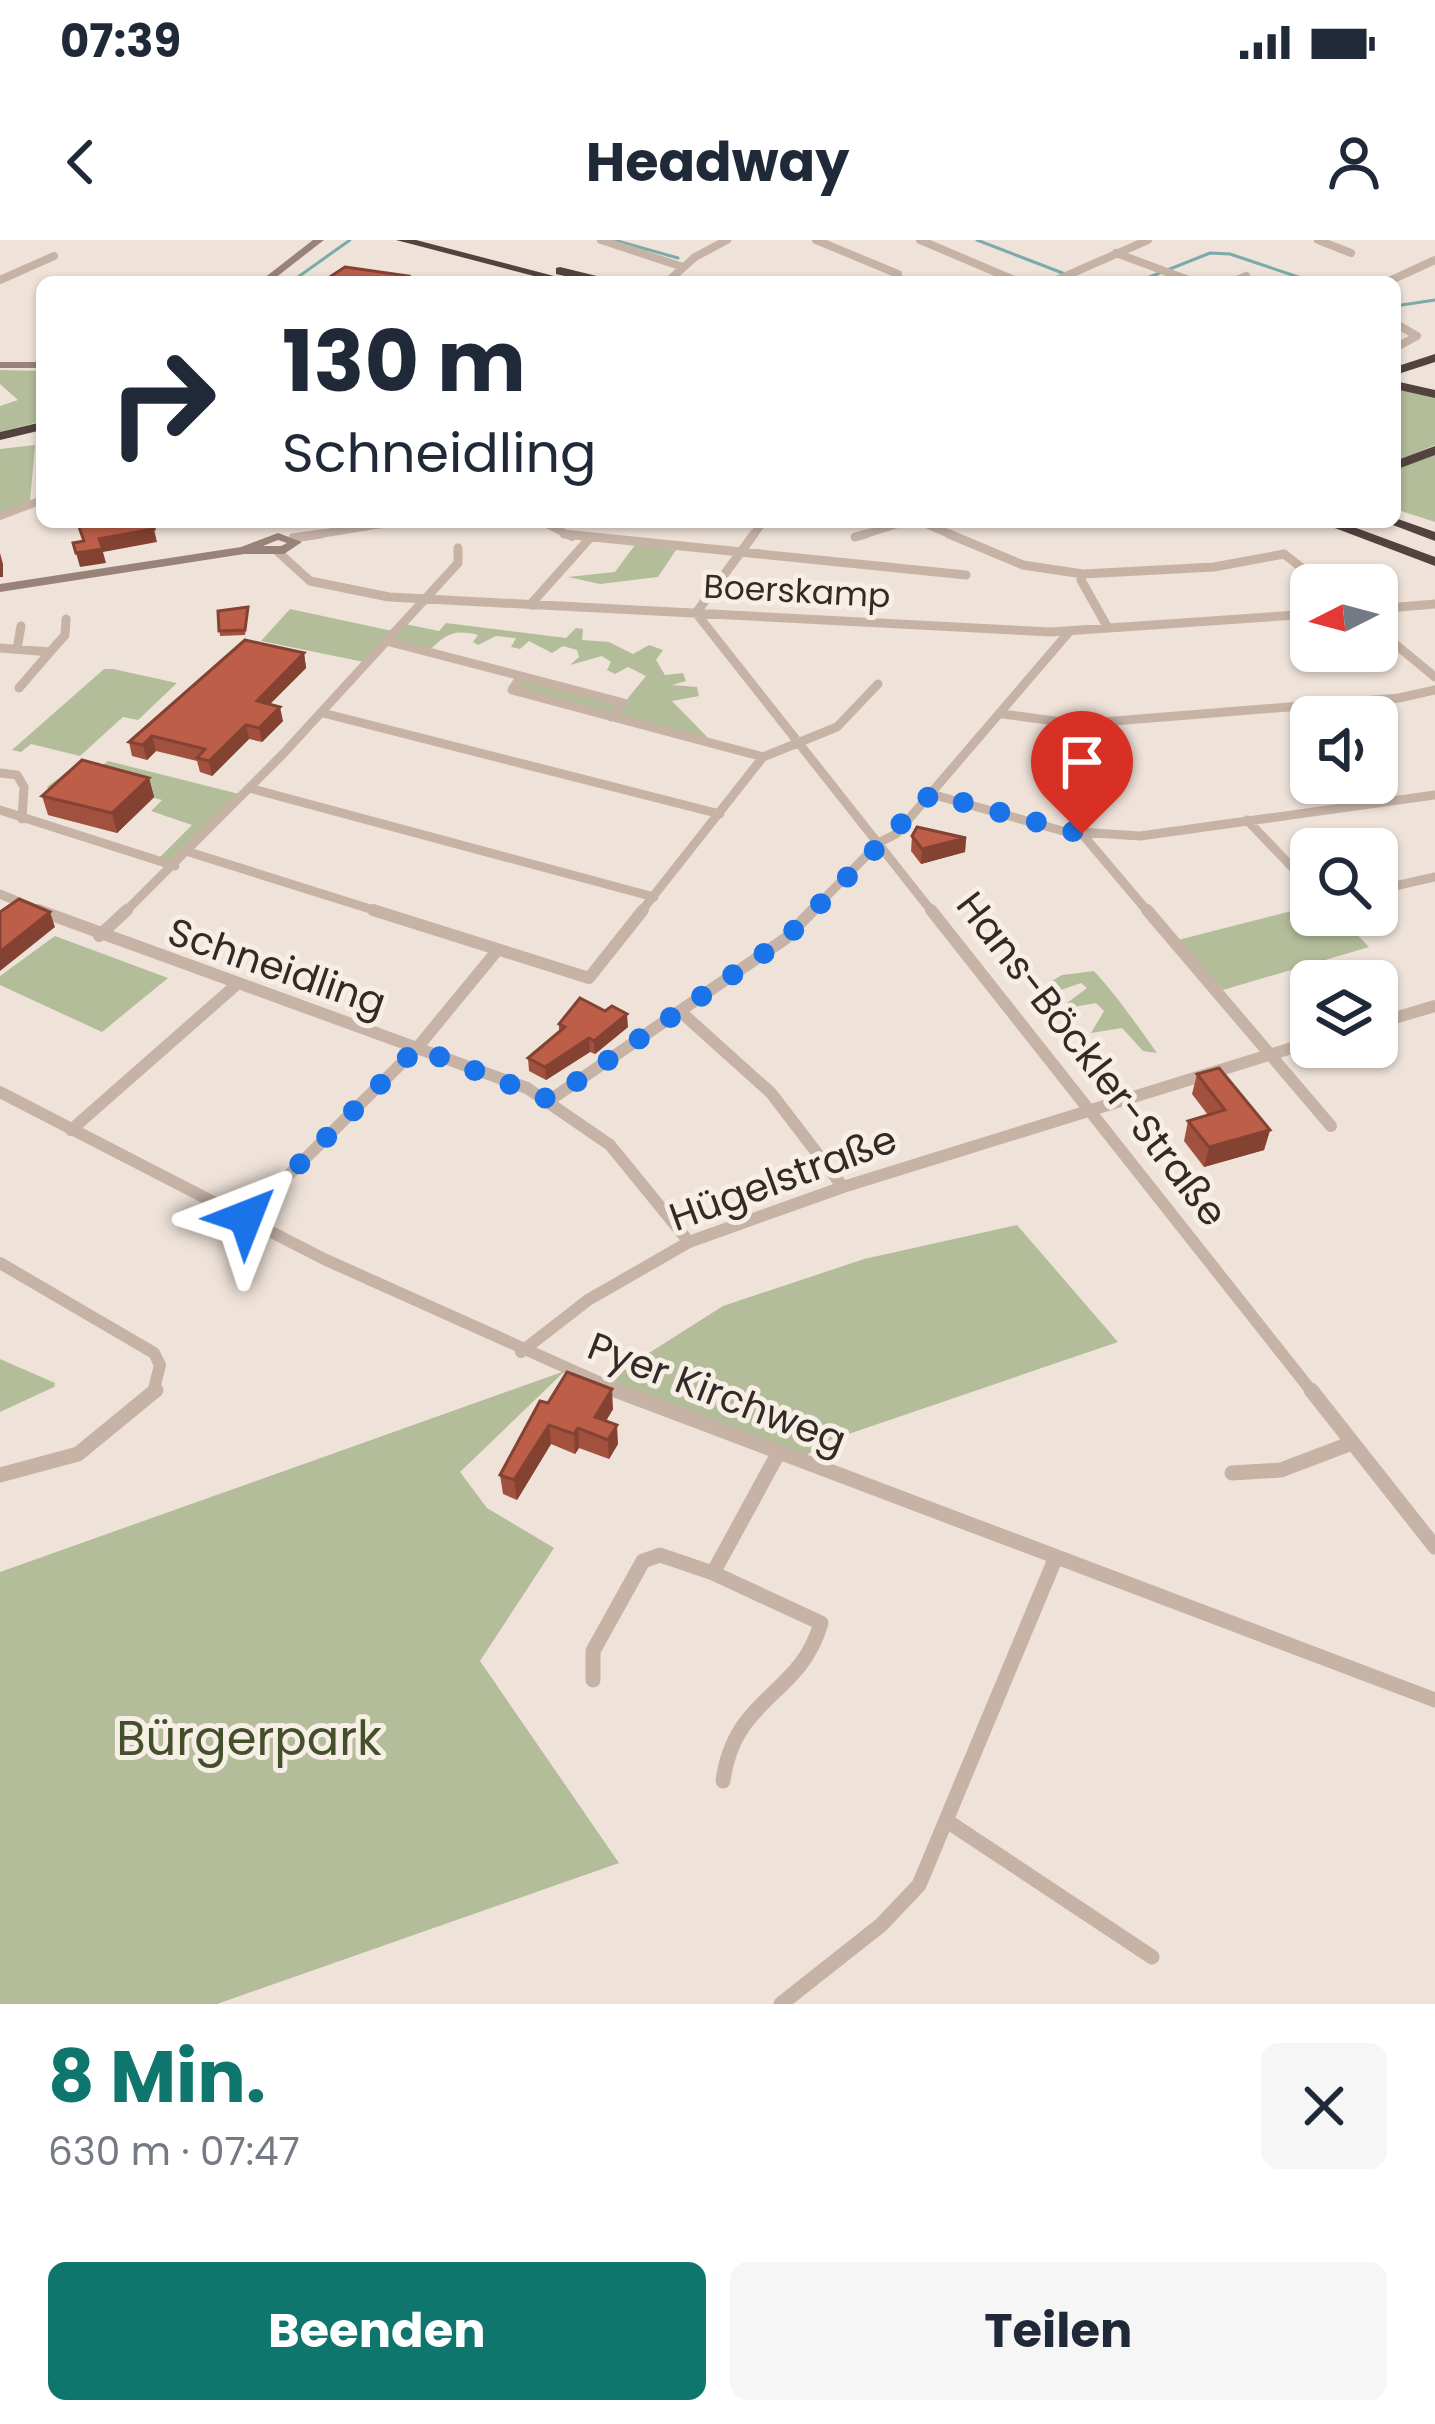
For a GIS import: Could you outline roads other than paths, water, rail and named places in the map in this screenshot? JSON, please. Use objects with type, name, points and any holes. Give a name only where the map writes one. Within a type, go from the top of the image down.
[{"type":"highway","points":[[402,240],[578,276]]},
{"type":"highway","points":[[439,245],[520,276]]},
{"type":"highway","points":[[439,245],[550,276]]},
{"type":"highway","points":[[1401,360],[1435,354]]},
{"type":"highway","points":[[1401,368],[1435,354]]},
{"type":"highway","points":[[1401,386],[1435,394]]},
{"type":"highway","points":[[0,440],[36,428]]},
{"type":"highway","points":[[0,440],[36,437]]},
{"type":"highway","points":[[1401,464],[1435,450]]},
{"type":"highway","points":[[1401,514],[1435,526]]},
{"type":"highway","points":[[1401,525],[1435,537]]},
{"type":"highway","points":[[1343,528],[1435,562]]},
{"type":"highway","points":[[1375,528],[1435,550]]},
{"type":"street","points":[[272,276],[319,240]]},
{"type":"street","points":[[601,240],[683,267]]},
{"type":"street","points":[[673,276],[727,240]]},
{"type":"street","points":[[816,240],[898,274]]},
{"type":"street","points":[[923,242],[936,240]]},
{"type":"street","points":[[1065,276],[1148,240]]},
{"type":"street","points":[[1318,240],[1351,253]]},
{"type":"street","points":[[923,242],[1005,276]]},
{"type":"street","points":[[1116,253],[1177,276]]},
{"type":"street","points":[[0,280],[54,256]]},
{"type":"street","points":[[1400,276],[1435,260]]},
{"type":"street","points":[[1401,327],[1417,336],[1401,345]]},
{"type":"street","points":[[0,365],[36,365]]},
{"type":"street","points":[[0,516],[36,502]]},
{"type":"street","points":[[0,588],[359,528]]},
{"type":"street","points":[[560,528],[589,538],[965,575]]},
{"type":"street","points":[[695,613],[759,528]]},
{"type":"street","points":[[855,537],[884,528]]},
{"type":"street","points":[[936,528],[1023,565],[1083,574],[1214,567],[1284,554],[1297,564]]},
{"type":"street","points":[[530,605],[589,538]]},
{"type":"street","name":"Boerskamp","points":[[280,543],[321,586],[426,599],[1069,632],[1290,615]]},
{"type":"street","points":[[99,936],[190,852],[390,642],[458,563],[458,548]]},
{"type":"street","points":[[1083,574],[1108,628]]},
{"type":"street","points":[[1398,607],[1435,604]]},
{"type":"street","name":"Hans-Böckler-Straße","points":[[695,613],[1435,1547]]},
{"type":"street","points":[[20,688],[65,635],[67,619]]},
{"type":"street","points":[[5,649],[21,626]]},
{"type":"street","points":[[550,1100],[785,939],[880,842],[896,834],[1069,632]]},
{"type":"street","points":[[390,642],[624,704],[610,717]]},
{"type":"street","points":[[1398,646],[1435,676]]},
{"type":"street","points":[[5,649],[50,652]]},
{"type":"street","points":[[521,676],[512,690],[763,757],[803,744],[845,721],[878,683]]},
{"type":"street","points":[[1003,714],[1078,724],[1399,698],[1435,690]]},
{"type":"street","points":[[323,712],[720,814]]},
{"type":"street","points":[[190,852],[589,979],[763,757]]},
{"type":"street","points":[[0,772],[17,775],[22,783],[22,819]]},
{"type":"street","points":[[249,788],[654,897]]},
{"type":"street","points":[[931,794],[1082,834],[1140,836],[1434,795]]},
{"type":"street","points":[[0,810],[175,866]]},
{"type":"street","points":[[1247,820],[1290,864]]},
{"type":"street","points":[[1082,834],[1331,1126]]},
{"type":"street","points":[[1398,886],[1435,878]]},
{"type":"street","name":"Schneidling","points":[[0,894],[99,936],[550,1100],[608,1142],[638,1172],[688,1242]]},
{"type":"street","points":[[246,1217],[417,1048],[496,952]]},
{"type":"street","points":[[70,1130],[236,985]]},
{"type":"street","points":[[1398,1017],[1435,1006]]},
{"type":"street","points":[[682,1013],[771,1093],[843,1187]]},
{"type":"street","name":"Hügelstraße","points":[[521,1352],[589,1300],[688,1242],[843,1187],[1290,1048]]},
{"type":"street","name":"Pyer Kirchweg","points":[[0,1092],[521,1352],[1435,1700]]},
{"type":"street","points":[[0,1263],[154,1353],[160,1365],[156,1391],[78,1454],[0,1474]]},
{"type":"street","points":[[1232,1473],[1281,1470],[1352,1442]]},
{"type":"street","points":[[713,1573],[779,1452]]},
{"type":"street","points":[[592,1680],[593,1651],[643,1561],[660,1555],[713,1573],[821,1623],[808,1662],[747,1712],[723,1748],[723,1781]]},
{"type":"street","points":[[781,2004],[881,1925],[919,1885],[1056,1557]]},
{"type":"street","points":[[946,1821],[1152,1957]]},
{"type":"waterway","points":[[299,276],[350,240]]},
{"type":"waterway","points":[[614,240],[678,258]]},
{"type":"waterway","points":[[977,240],[1070,276]]},
{"type":"waterway","points":[[1152,276],[1210,253],[1230,254],[1295,276]]},
{"type":"waterway","points":[[1401,305],[1435,300]]},
{"type":"park label","name":"Bürgerpark","points":[[249,1738]]}]
